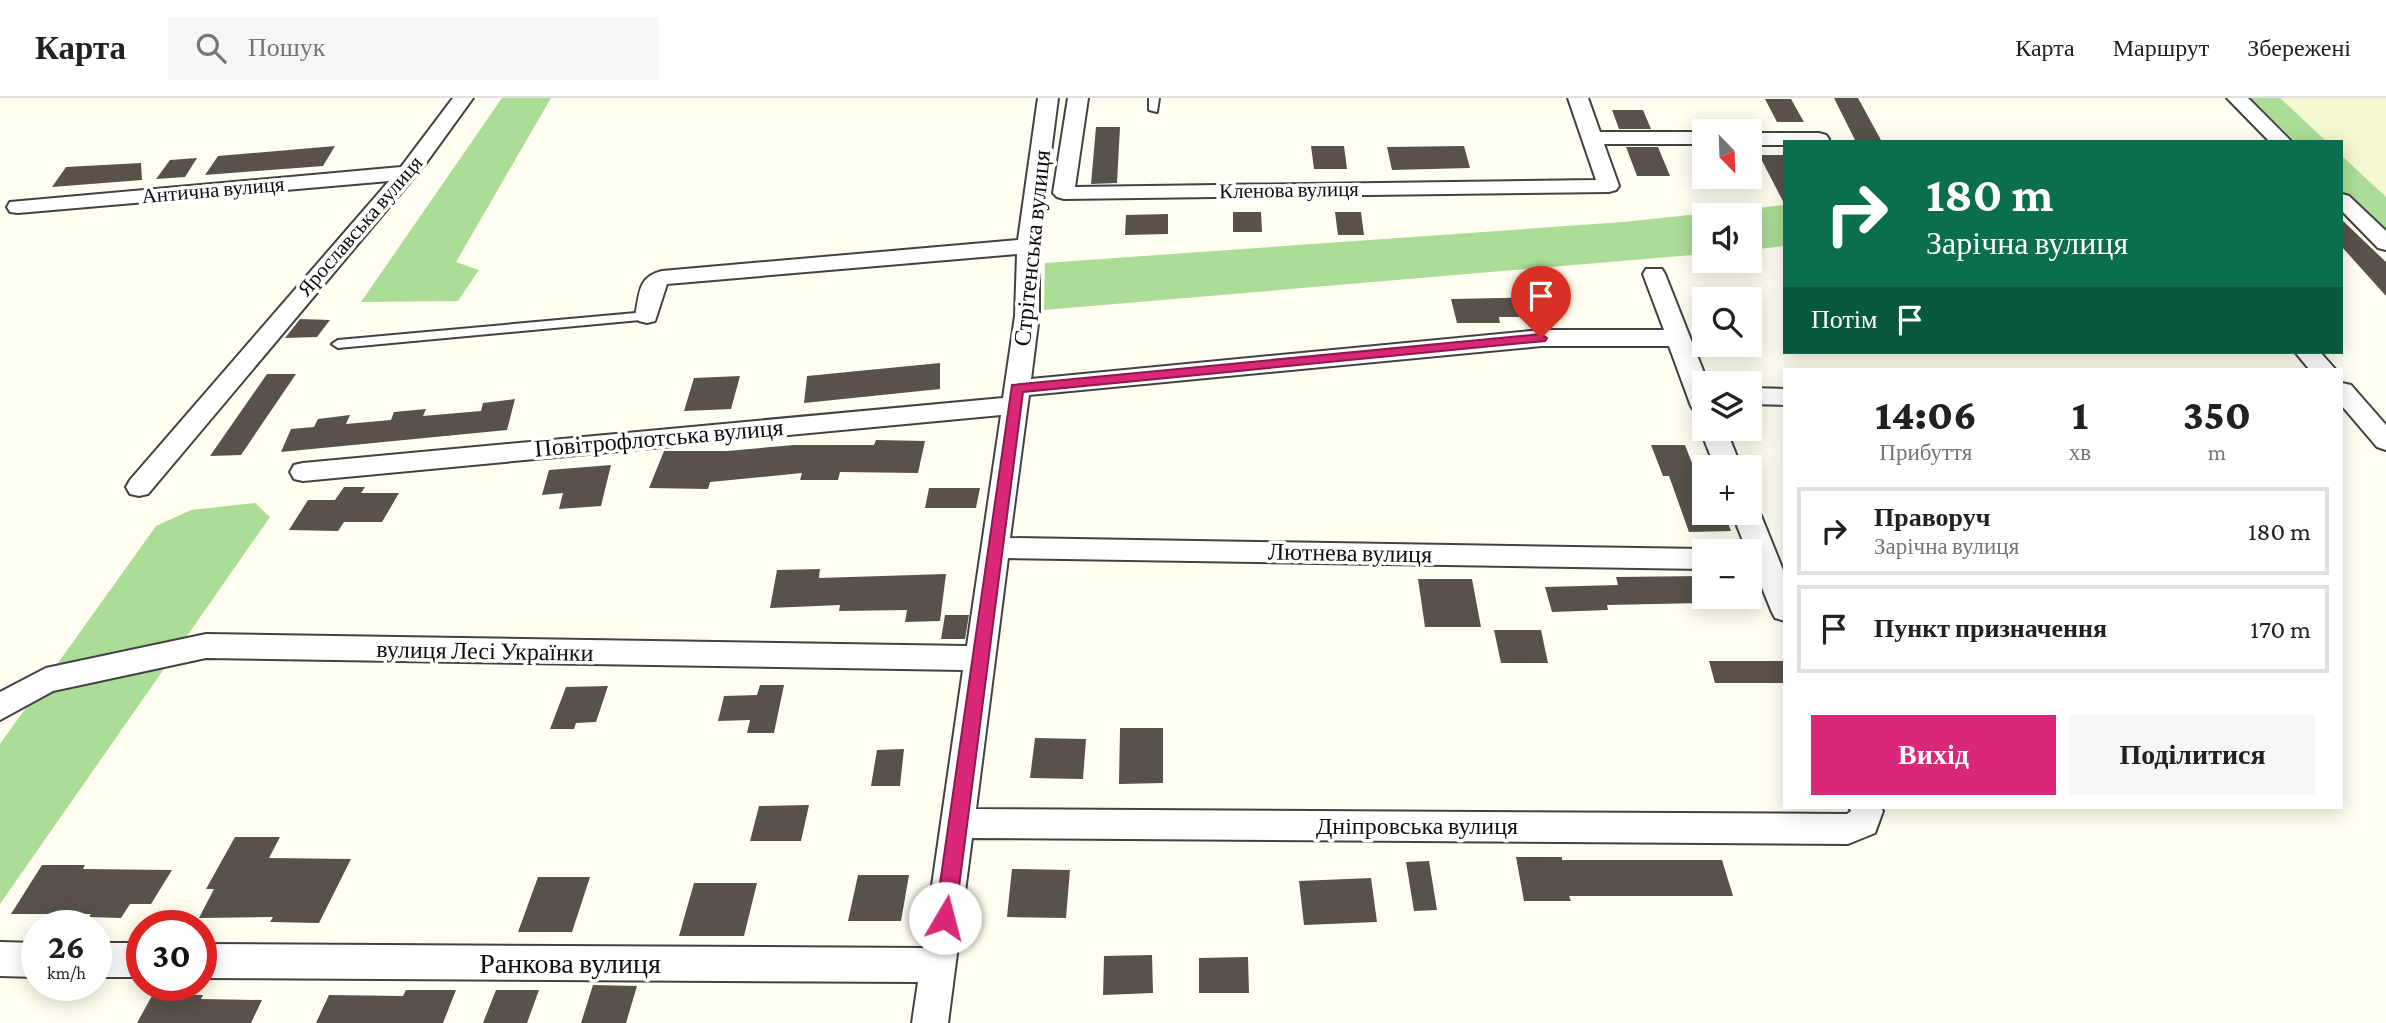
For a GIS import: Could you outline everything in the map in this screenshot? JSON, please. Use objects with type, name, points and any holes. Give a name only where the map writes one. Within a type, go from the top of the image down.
[{"type":"street","name":"Ярославська вулиця","points":[[139,487],[407,173],[463,98]]},
{"type":"street","name":"Стрітенська вулиця","points":[[930,1023],[1027,316],[1028,246],[1048,98]]},
{"type":"street","name":"Кленова вулиця","points":[[1078,98],[1064,193],[1609,186],[1592,138]]},
{"type":"street","points":[[1578,98],[1592,138],[1692,138]]},
{"type":"street","points":[[2237,98],[2280,140]]},
{"type":"street","points":[[1762,139],[1819,139]]},
{"type":"street","name":"Антична вулиця","points":[[18,207],[407,173]]},
{"type":"street","points":[[2343,201],[2386,243]]},
{"type":"street","points":[[647,316],[653,282],[662,278],[1028,246]]},
{"type":"street","points":[[1654,274],[1692,372]]},
{"type":"street","name":"Повітрофлотська вулиця","points":[[303,472],[1016,397],[1541,338],[1678,338]]},
{"type":"street","points":[[2309,354],[2322,368]]},
{"type":"street","points":[[1762,396],[1783,397]]},
{"type":"street","points":[[2345,399],[2386,441]]},
{"type":"street","name":"Лютнева вулиця","points":[[995,548],[1692,559]]},
{"type":"street","points":[[1762,568],[1783,606]]},
{"type":"street","name":"вулиця Лесі Українки","points":[[0,707],[46,680],[206,646],[980,659]]},
{"type":"street","name":"Дніпровська вулиця","points":[[958,823],[1848,829],[1863,823],[1866,809]]},
{"type":"street","points":[[0,959],[21,960]]},
{"type":"street","name":"Ранкова вулиця","points":[[217,961],[939,965]]},
{"type":"lane","points":[[1154,98],[1154,110]]},
{"type":"lane","points":[[338,344],[647,316]]},
{"type":"green space","points":[[502,98],[551,98],[456,262],[479,270],[458,301],[361,302]]},
{"type":"green space","points":[[2249,98],[2280,98],[2325,140],[2294,140]]},
{"type":"green space","points":[[2280,98],[2386,98],[2386,197],[2343,157],[2343,140],[2325,140]]},
{"type":"green space","points":[[2343,157],[2386,197],[2386,233],[2343,192]]},
{"type":"green space","points":[[1783,205],[1783,246],[1762,249],[1762,207]]},
{"type":"green space","points":[[1692,215],[1692,255],[1044,310],[1045,263]]},
{"type":"green space","points":[[255,503],[270,517],[0,904],[0,744],[156,526],[191,510]]},
{"type":"building","points":[[1834,98],[1858,98],[1881,140],[1855,140]]},
{"type":"building","points":[[1765,99],[1791,99],[1804,122],[1777,122]]},
{"type":"building","points":[[1612,110],[1643,110],[1651,129],[1619,129]]},
{"type":"building","points":[[1096,127],[1120,127],[1117,183],[1091,184]]},
{"type":"building","points":[[335,146],[323,166],[205,175],[218,156]]},
{"type":"building","points":[[1311,146],[1344,146],[1347,169],[1314,169]]},
{"type":"building","points":[[1464,146],[1470,168],[1392,170],[1387,147]]},
{"type":"building","points":[[1626,147],[1658,147],[1670,176],[1637,176]]},
{"type":"building","points":[[1762,155],[1783,155],[1783,201],[1762,161]]},
{"type":"building","points":[[197,158],[185,177],[156,179],[170,160]]},
{"type":"building","points":[[141,163],[142,180],[52,187],[66,167]]},
{"type":"building","points":[[1233,212],[1261,212],[1262,232],[1233,232]]},
{"type":"building","points":[[1335,212],[1361,212],[1364,235],[1338,235]]},
{"type":"building","points":[[1168,214],[1168,234],[1125,235],[1126,215]]},
{"type":"building","points":[[2343,221],[2386,262],[2386,296],[2343,248]]},
{"type":"building","points":[[1549,297],[1556,317],[1499,317],[1500,323],[1457,323],[1451,299]]},
{"type":"building","points":[[300,319],[330,320],[317,337],[285,338]]},
{"type":"building","points":[[940,363],[940,389],[804,403],[807,376]]},
{"type":"building","points":[[267,374],[296,374],[241,455],[210,456]]},
{"type":"building","points":[[740,376],[731,409],[684,411],[694,378]]},
{"type":"building","points":[[515,399],[507,430],[281,452],[291,429],[314,427],[318,419],[350,415],[346,424],[391,420],[394,412],[426,409],[423,416],[481,411],[483,403]]},
{"type":"building","points":[[876,440],[925,441],[918,473],[840,472],[838,480],[800,480],[802,473],[710,482],[708,489],[649,488],[664,451],[727,451],[794,445],[874,445]]},
{"type":"building","points":[[1651,445],[1685,445],[1692,463],[1692,525],[1729,525],[1731,531],[1689,532],[1669,476],[1663,476]]},
{"type":"building","points":[[611,465],[601,506],[559,509],[563,493],[542,495],[549,470]]},
{"type":"building","points":[[344,487],[365,487],[361,493],[399,493],[382,522],[344,522],[338,531],[289,530],[308,500],[335,500]]},
{"type":"building","points":[[929,488],[980,488],[976,508],[925,508]]},
{"type":"building","points":[[820,569],[819,578],[946,574],[940,621],[905,622],[907,610],[839,611],[840,605],[770,608],[777,570]]},
{"type":"building","points":[[1692,576],[1692,603],[1607,605],[1608,610],[1552,612],[1545,587],[1618,585],[1616,577]]},
{"type":"building","points":[[1418,579],[1472,579],[1481,627],[1425,627]]},
{"type":"building","points":[[945,615],[969,615],[965,639],[941,639]]},
{"type":"building","points":[[1494,630],[1541,630],[1548,663],[1501,663]]},
{"type":"building","points":[[1709,661],[1783,661],[1783,683],[1715,683]]},
{"type":"building","points":[[760,685],[784,685],[774,733],[747,733],[750,720],[718,721],[724,696],[757,695]]},
{"type":"building","points":[[608,686],[596,722],[576,723],[574,729],[550,729],[566,687]]},
{"type":"building","points":[[1120,728],[1163,728],[1163,783],[1119,784]]},
{"type":"building","points":[[1035,738],[1086,739],[1083,779],[1030,778]]},
{"type":"building","points":[[904,749],[900,786],[871,786],[877,750]]},
{"type":"building","points":[[809,805],[801,841],[750,841],[759,806]]},
{"type":"building","points":[[235,837],[280,837],[269,858],[351,859],[319,923],[270,922],[273,917],[217,918],[217,910],[203,910],[214,889],[206,889]]},
{"type":"building","points":[[1516,857],[1562,857],[1562,860],[1722,860],[1733,896],[1569,896],[1571,901],[1524,901]]},
{"type":"building","points":[[1429,861],[1437,910],[1414,911],[1406,862]]},
{"type":"building","points":[[42,865],[85,865],[83,869],[172,870],[151,904],[130,904],[121,918],[112,918],[112,910],[21,910],[21,914],[11,914]]},
{"type":"building","points":[[1012,869],[1070,870],[1066,918],[1007,917]]},
{"type":"building","points":[[858,875],[909,875],[901,921],[848,921]]},
{"type":"building","points":[[538,877],[590,877],[572,932],[518,932]]},
{"type":"building","points":[[1371,878],[1377,922],[1304,925],[1299,881]]},
{"type":"building","points":[[694,883],[757,883],[744,936],[679,936]]},
{"type":"building","points":[[1152,955],[1153,993],[1103,995],[1104,956]]},
{"type":"building","points":[[1248,957],[1249,993],[1199,993],[1199,958]]},
{"type":"building","points":[[593,985],[637,986],[626,1023],[581,1023]]},
{"type":"building","points":[[406,990],[456,990],[443,1023],[316,1023],[329,995],[403,996]]},
{"type":"building","points":[[496,990],[539,990],[527,1023],[483,1023]]},
{"type":"building","points":[[262,1000],[251,1023],[137,1023],[149,1001]]},
{"type":"route","points":[[945,918],[1017,388],[1541,338]]}]
